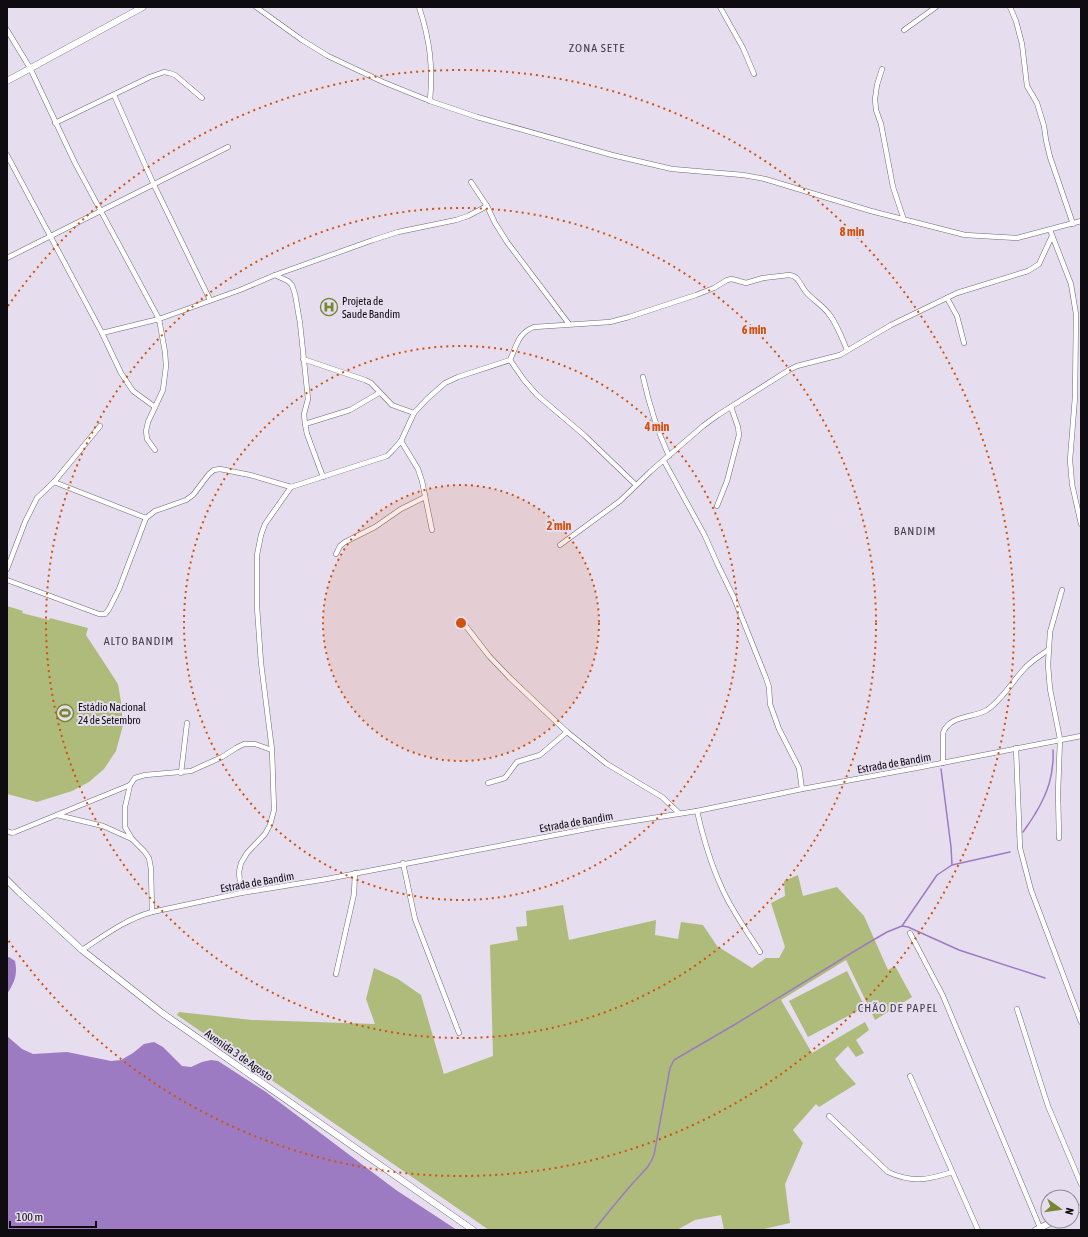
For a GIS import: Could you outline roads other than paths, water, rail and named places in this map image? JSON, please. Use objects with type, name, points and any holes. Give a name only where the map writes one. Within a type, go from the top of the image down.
[{"type":"street","points":[[7,81],[143,7]]},
{"type":"street","points":[[256,7],[302,40],[328,56],[382,82],[430,101],[477,117],[653,165],[678,170],[743,175],[765,179],[904,220],[977,237],[1017,238],[1081,221]]},
{"type":"street","points":[[419,7],[429,39],[431,54],[432,82],[430,101]]},
{"type":"street","points":[[720,7],[743,48],[754,74]]},
{"type":"street","points":[[904,30],[936,7]]},
{"type":"street","points":[[1010,7],[1016,21],[1022,44],[1028,86],[1039,110],[1044,126],[1050,157],[1073,224]]},
{"type":"street","points":[[7,30],[30,68],[55,123],[100,211],[159,319],[166,366],[162,390],[148,422],[146,431],[147,438],[155,450]]},
{"type":"street","points":[[882,69],[877,85],[875,99],[876,110],[881,124],[893,187],[904,220]]},
{"type":"street","points":[[55,123],[150,77],[164,72],[175,75],[202,98]]},
{"type":"street","points":[[114,95],[154,185],[210,300]]},
{"type":"street","points":[[7,258],[228,147]]},
{"type":"street","points":[[7,155],[102,333],[120,373],[134,391],[155,407]]},
{"type":"street","points":[[471,182],[487,206],[495,223],[510,247],[569,324]]},
{"type":"street","points":[[102,333],[159,319],[240,290],[275,275],[398,232],[456,220],[468,216],[487,206]]},
{"type":"street","points":[[1050,230],[1071,284],[1075,307],[1076,380],[1070,466],[1072,484],[1081,524]]},
{"type":"street","points":[[560,545],[620,501],[703,426],[793,368],[833,357],[891,325],[968,289],[1028,271],[1036,267],[1039,264],[1052,236]]},
{"type":"street","points":[[275,275],[288,280],[292,285],[295,294],[300,324],[308,399],[304,414],[305,424],[307,434],[323,477]]},
{"type":"street","points":[[7,580],[99,614],[105,614],[119,589],[146,518],[155,512],[186,500],[193,495],[209,474],[214,470],[220,469],[250,475],[291,487],[387,456],[401,441],[414,413],[445,383],[458,376],[510,360],[522,334],[527,329],[534,327],[604,322],[629,317],[714,288],[727,280],[732,279],[746,283],[763,278],[793,275],[809,295],[830,315],[836,324],[847,350]]},
{"type":"street","points":[[947,298],[957,316],[964,343]]},
{"type":"street","points":[[303,359],[365,380],[371,383],[392,405],[414,413]]},
{"type":"street","points":[[510,360],[524,380],[537,394],[584,435],[636,485]]},
{"type":"street","points":[[643,377],[656,424],[669,456]]},
{"type":"street","points":[[305,424],[350,410],[379,393]]},
{"type":"street","points":[[717,506],[727,481],[738,435],[738,427],[731,407]]},
{"type":"street","points":[[7,569],[31,509],[37,498],[54,482],[100,426]]},
{"type":"street","points":[[401,441],[418,469],[422,481],[432,530]]},
{"type":"street","points":[[664,460],[705,536],[734,598],[766,678],[769,688],[770,704],[799,768],[802,789]]},
{"type":"street","points":[[54,482],[146,518]]},
{"type":"street","points":[[241,893],[239,872],[241,863],[247,853],[265,834],[273,820],[274,810],[272,750],[261,663],[257,607],[257,555],[261,535],[266,524],[291,487]]},
{"type":"street","points":[[336,554],[340,546],[345,542],[375,527],[401,509],[425,497]]},
{"type":"street","points":[[1059,838],[1058,792],[1060,739],[1050,689],[1048,650],[1052,621],[1062,590]]},
{"type":"street","points":[[461,620],[489,656],[567,732],[607,764],[662,797],[679,813]]},
{"type":"street","points":[[943,763],[944,729],[960,718],[980,713],[992,706],[1025,667],[1048,650]]},
{"type":"street","points":[[181,773],[187,723]]},
{"type":"street","points":[[488,783],[505,778],[517,762],[540,755],[567,732]]},
{"type":"street","name":"Estrada de Bandim","points":[[82,950],[113,930],[140,916],[152,912],[241,893],[298,884],[602,826],[697,811],[802,789],[1081,736]]},
{"type":"street","points":[[152,912],[151,868],[149,858],[132,839],[125,827],[126,807],[130,785],[135,778],[145,775],[181,773],[199,768],[244,744],[255,744],[272,750]]},
{"type":"street","points":[[1016,748],[1019,841],[1024,868],[1081,1022]]},
{"type":"street","points":[[7,831],[12,833],[16,832],[130,785]]},
{"type":"street","points":[[697,811],[706,845],[721,887],[729,903],[760,952]]},
{"type":"street","points":[[57,814],[103,826],[132,839]]},
{"type":"street","points":[[403,863],[415,920],[459,1033]]},
{"type":"street","points":[[336,974],[354,894],[355,873]]},
{"type":"street","name":"Avenida 3 de Agosto","points":[[7,880],[82,950],[179,1025],[473,1230]]},
{"type":"street","points":[[910,933],[943,996],[1039,1229]]},
{"type":"street","points":[[1017,1009],[1048,1106],[1081,1184]]},
{"type":"street","points":[[910,1076],[978,1230]]},
{"type":"street","points":[[829,1116],[888,1172],[912,1179],[933,1179],[952,1172]]},
{"type":"waterway","points":[[1023,832],[1040,806],[1047,791],[1051,775],[1053,750]]},
{"type":"waterway","points":[[941,769],[952,865]]},
{"type":"waterway","points":[[594,1230],[652,1160],[670,1068],[674,1060],[863,946],[887,932],[902,926],[937,875],[952,865],[1010,852]]},
{"type":"waterway","points":[[902,926],[908,927],[959,950],[1045,978]]},
{"type":"place","name":"Projeta de Saude Bandim","points":[[329,307]]},
{"type":"place","name":"Estádio Nacional 24 de Setembro","points":[[65,713]]},
{"type":"district","name":"ZONA SETE","points":[[597,48]]},
{"type":"district","name":"BANDIM","points":[[915,531]]},
{"type":"district","name":"ALTO BANDIM","points":[[139,641]]},
{"type":"district","name":"CHÃO DE PAPEL","points":[[898,1008]]}]
